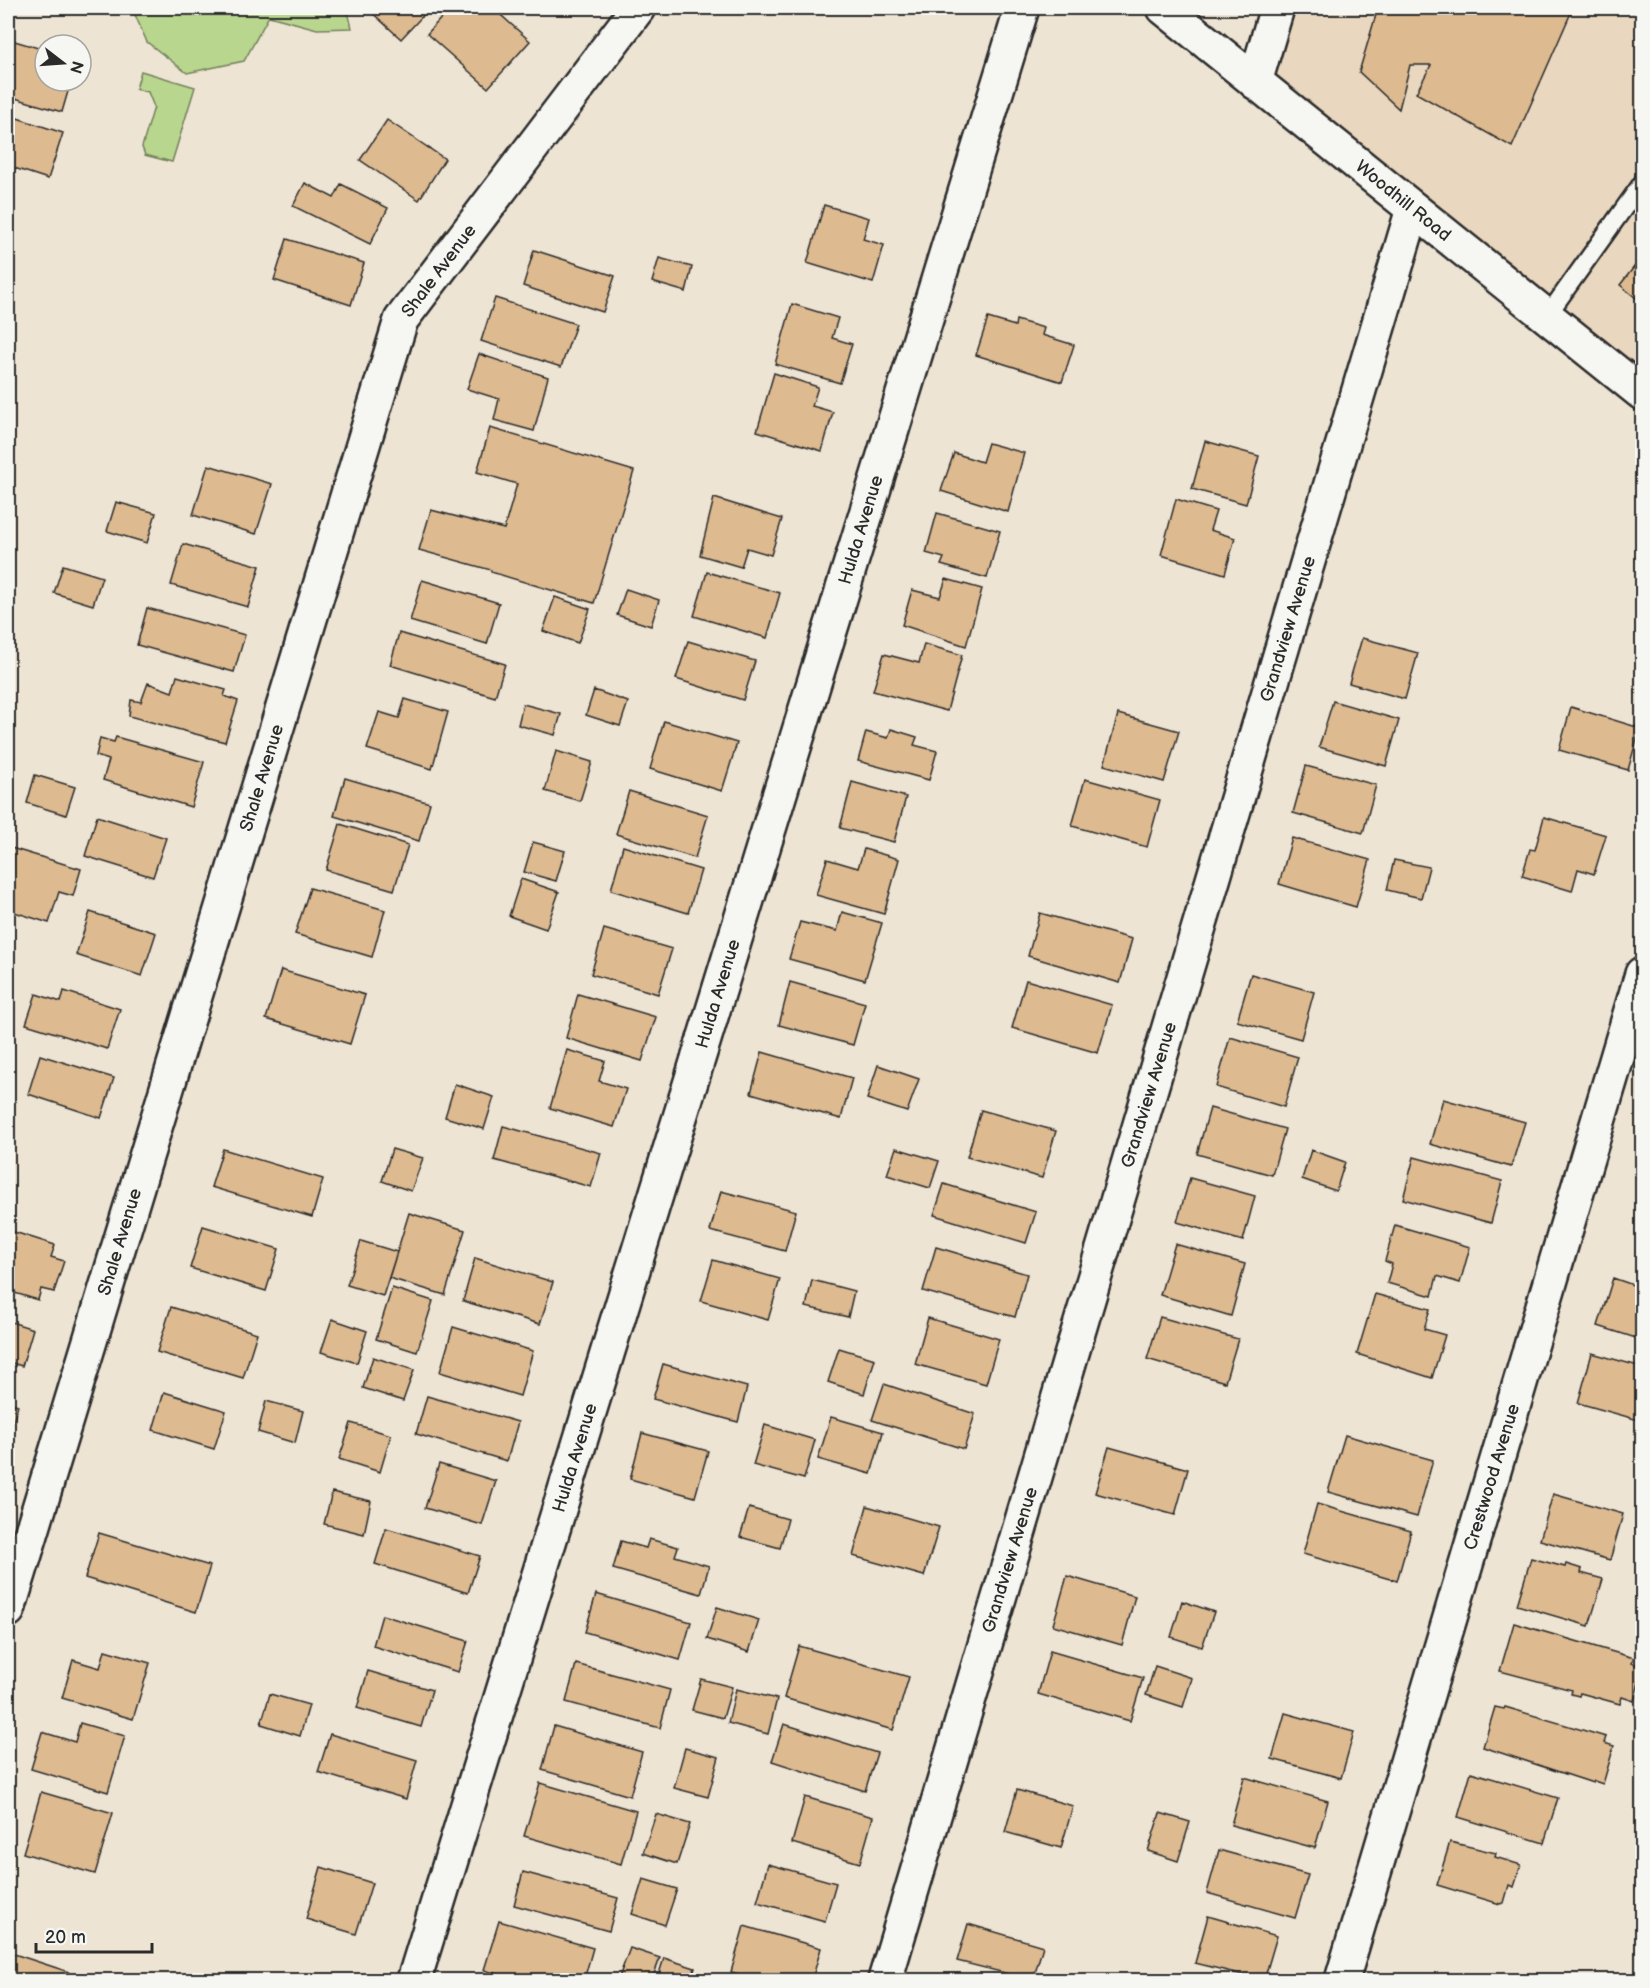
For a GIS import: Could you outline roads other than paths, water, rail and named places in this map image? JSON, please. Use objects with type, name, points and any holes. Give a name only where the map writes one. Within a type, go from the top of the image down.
[{"type":"street","name":"Shale Avenue","points":[[8,1610],[401,320],[638,8]]},
{"type":"street","name":"Hulda Avenue","points":[[414,1980],[1022,8]]},
{"type":"street","name":"Woodhill Road","points":[[1164,8],[1642,393]]},
{"type":"street","points":[[1255,82],[1277,8]]},
{"type":"street","name":"Grandview Avenue","points":[[885,1980],[1413,209]]},
{"type":"street","name":"Crestwood Avenue","points":[[1342,1980],[1642,974]]},
{"type":"lane","points":[[1547,316],[1642,183]]}]
